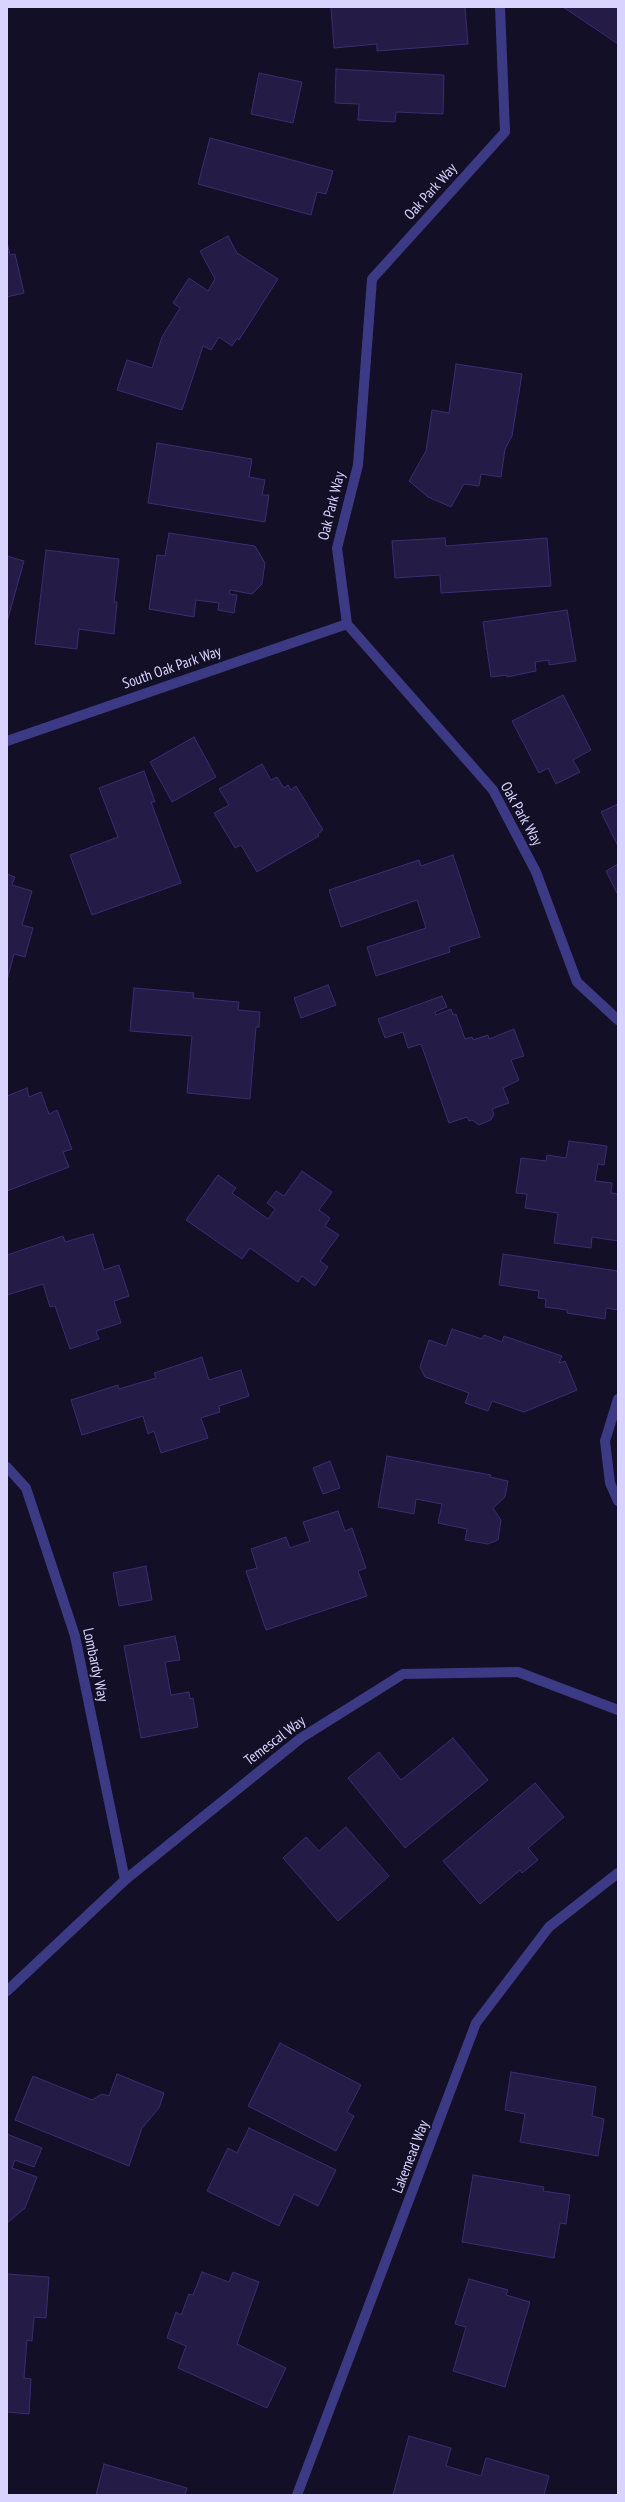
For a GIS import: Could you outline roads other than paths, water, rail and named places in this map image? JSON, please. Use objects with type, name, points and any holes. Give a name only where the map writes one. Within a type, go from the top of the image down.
[{"type":"street","name":"Oak Park Way","points":[[500,7],[505,132],[372,279],[358,465],[336,548],[347,624],[492,790],[536,872],[577,982],[618,1020]]},
{"type":"street","name":"South Oak Park Way","points":[[7,741],[347,624]]},
{"type":"street","points":[[618,1399],[605,1440],[610,1483],[618,1501]]},
{"type":"street","name":"Lombardy Way","points":[[7,1467],[26,1488],[75,1636],[125,1880]]},
{"type":"street","name":"Temescal Way","points":[[7,1991],[125,1880],[300,1738],[403,1674],[518,1672],[618,1710]]},
{"type":"street","name":"Lakemead Way","points":[[297,2495],[476,2023],[549,1927],[618,1873]]}]
